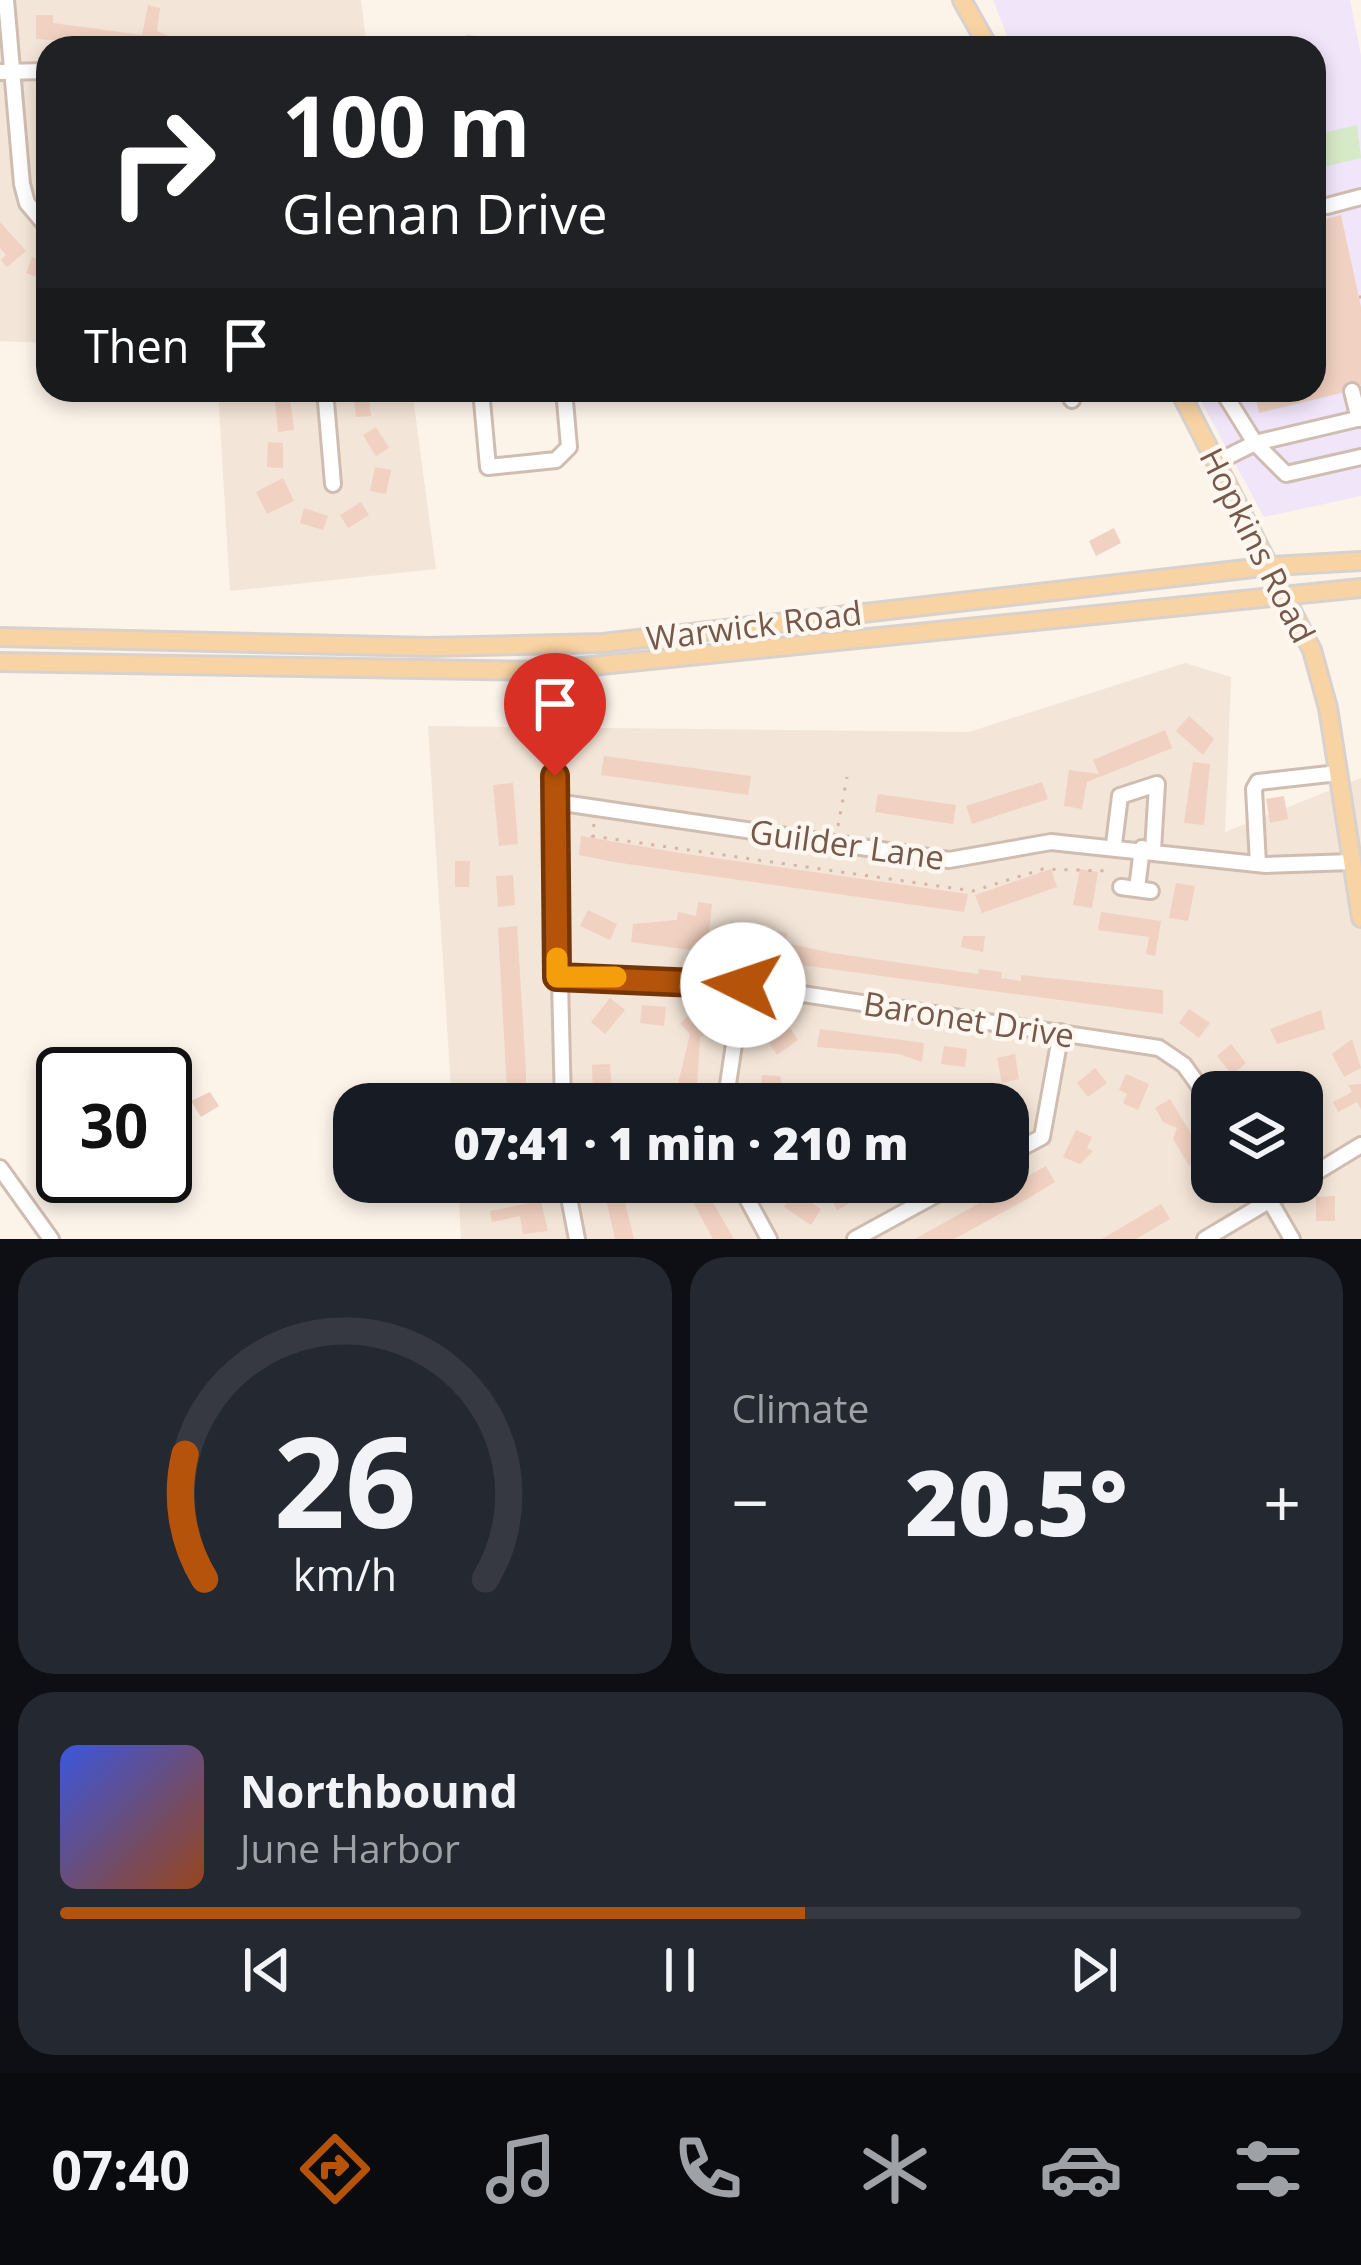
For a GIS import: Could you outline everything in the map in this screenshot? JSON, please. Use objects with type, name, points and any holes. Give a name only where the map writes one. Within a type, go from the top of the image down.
[{"type":"main road","points":[[969,4],[984,36]]},
{"type":"main road","name":"Hopkins Road","points":[[1185,402],[1286,592],[1319,671],[1354,831],[1352,862],[1361,918]]},
{"type":"main road","name":"Warwick Road","points":[[0,637],[413,646],[602,643],[1272,566],[1361,561]]},
{"type":"main road","name":"Warwick Road","points":[[0,662],[559,670],[1286,592],[1361,588]]},
{"type":"street","points":[[6,0],[6,71],[22,184],[36,214]]},
{"type":"street","points":[[6,71],[36,70]]},
{"type":"street","points":[[1327,206],[1361,197]]},
{"type":"street","points":[[1217,462],[1255,443],[1360,419],[1352,391]]},
{"type":"street","points":[[326,402],[333,484]]},
{"type":"street","points":[[482,402],[488,467],[556,460],[568,447],[565,402]]},
{"type":"street","points":[[1229,402],[1255,443],[1286,474],[1361,457]]},
{"type":"street","points":[[1258,864],[1254,789],[1258,782],[1338,772]]},
{"type":"street","points":[[555,776],[562,1083]]},
{"type":"street","points":[[1114,844],[1120,796],[1157,784],[1136,889]]},
{"type":"street","name":"Guilder Lane","points":[[556,802],[949,860],[1051,842],[1114,844],[1258,864],[1352,862]]},
{"type":"street","name":"Baronet Drive","points":[[557,977],[743,985],[1061,1032],[1159,1048],[1191,1075]]},
{"type":"street","points":[[728,1083],[743,985]]},
{"type":"street","points":[[1029,1144],[1042,1137],[1061,1032]]},
{"type":"street","points":[[1323,1168],[1361,1145]]},
{"type":"street","points":[[0,1168],[51,1239]]},
{"type":"street","points":[[570,1203],[577,1239]]},
{"type":"street","points":[[750,1203],[770,1239]]},
{"type":"street","points":[[855,1239],[921,1203]]},
{"type":"street","points":[[1205,1239],[1267,1203]]},
{"type":"street","points":[[1271,1203],[1292,1239]]},
{"type":"path","points":[[838,826],[847,777]]},
{"type":"path","points":[[594,824],[592,836],[973,891],[1066,867],[1108,871]]},
{"type":"path","points":[[610,838],[611,826]]},
{"type":"path","points":[[642,843],[644,830]]},
{"type":"path","points":[[687,850],[688,836]]},
{"type":"path","points":[[729,856],[731,842]]},
{"type":"path","points":[[773,862],[775,848]]},
{"type":"path","points":[[823,869],[825,856]]},
{"type":"path","points":[[1030,861],[1034,872]]},
{"type":"path","points":[[862,875],[864,862]]},
{"type":"path","points":[[910,881],[913,869]]},
{"type":"path","points":[[991,872],[995,885]]},
{"type":"path","points":[[949,887],[950,874]]},
{"type":"shaded area","points":[[0,0],[361,0],[366,36],[36,36],[36,342],[0,341]]},
{"type":"shaded area","points":[[993,0],[1350,0],[1361,56],[1361,496],[1264,517],[1202,402],[1326,402],[1326,36],[1007,36]]},
{"type":"shaded area","points":[[219,402],[414,402],[436,569],[230,591]]},
{"type":"shaded area","points":[[1185,663],[1231,677],[1225,832],[1361,778],[1361,1239],[461,1239],[459,1203],[1029,1203],[1029,1083],[451,1083],[428,726],[969,732]]},
{"type":"green space","points":[[1357,125],[1361,158],[1326,166],[1326,132]]},
{"type":"building","points":[[148,5],[160,8],[157,31],[169,36],[36,36],[36,15],[53,15],[53,23],[142,35]]},
{"type":"building","points":[[1341,215],[1361,307],[1361,385],[1348,381],[1341,393],[1326,397],[1326,219]]},
{"type":"building","points":[[0,222],[26,251],[7,267],[1,260],[6,255],[0,248]]},
{"type":"building","points":[[32,257],[36,258],[36,277],[26,273]]},
{"type":"building","points":[[275,402],[290,402],[294,430],[278,432]]},
{"type":"building","points":[[354,402],[369,402],[371,416],[356,417]]},
{"type":"building","points":[[1257,402],[1304,402],[1259,413]]},
{"type":"building","points":[[376,427],[389,448],[376,456],[363,435]]},
{"type":"building","points":[[268,442],[283,443],[283,468],[267,467]]},
{"type":"building","points":[[375,467],[391,470],[386,494],[370,491]]},
{"type":"building","points":[[283,478],[294,501],[267,514],[256,492]]},
{"type":"building","points":[[361,502],[369,515],[348,528],[340,515]]},
{"type":"building","points":[[304,508],[328,516],[323,530],[300,523]]},
{"type":"building","points":[[1114,528],[1121,543],[1096,556],[1089,541]]},
{"type":"building","points":[[1189,716],[1214,739],[1203,755],[1176,731]]},
{"type":"building","points":[[1165,730],[1172,748],[1087,782],[1082,809],[1064,806],[1069,770],[1099,774],[1093,760]]},
{"type":"building","points":[[604,756],[751,776],[748,795],[601,775]]},
{"type":"building","points":[[1193,762],[1210,764],[1204,825],[1184,823]]},
{"type":"building","points":[[1042,782],[1048,799],[972,824],[966,806]]},
{"type":"building","points":[[513,783],[518,844],[499,846],[493,785]]},
{"type":"building","points":[[878,794],[956,805],[953,824],[875,812]]},
{"type":"building","points":[[1284,796],[1288,819],[1270,823],[1266,799]]},
{"type":"building","points":[[581,836],[968,894],[964,912],[614,862],[579,855]]},
{"type":"building","points":[[455,861],[470,861],[469,887],[455,887]]},
{"type":"building","points":[[1051,869],[1057,887],[982,913],[975,895]]},
{"type":"building","points":[[1080,869],[1098,872],[1092,908],[1073,905]]},
{"type":"building","points":[[513,875],[515,905],[498,907],[496,876]]},
{"type":"building","points":[[1176,883],[1195,886],[1188,921],[1169,918]]},
{"type":"building","points":[[698,902],[712,904],[709,932],[774,941],[776,931],[787,933],[786,943],[832,953],[978,974],[979,969],[1002,972],[1001,978],[1021,981],[1021,975],[1163,990],[1163,1014],[631,942],[633,924],[677,920],[678,912],[696,916]]},
{"type":"building","points":[[588,910],[617,924],[610,940],[580,926]]},
{"type":"building","points":[[1101,912],[1161,921],[1155,956],[1146,954],[1149,937],[1098,930]]},
{"type":"building","points":[[517,926],[526,1083],[507,1083],[498,928]]},
{"type":"building","points":[[963,936],[985,936],[983,952],[961,947]]},
{"type":"building","points":[[610,998],[625,1010],[605,1034],[591,1022]]},
{"type":"building","points":[[642,1005],[666,1007],[664,1026],[640,1023]]},
{"type":"building","points":[[1189,1009],[1210,1023],[1199,1038],[1179,1023]]},
{"type":"building","points":[[1321,1010],[1325,1029],[1277,1044],[1270,1029]]},
{"type":"building","points":[[694,1011],[710,1030],[700,1038],[697,1083],[678,1083],[690,1034],[680,1023]]},
{"type":"building","points":[[788,1025],[798,1040],[777,1055],[767,1040]]},
{"type":"building","points":[[820,1029],[924,1043],[922,1062],[899,1054],[817,1047]]},
{"type":"building","points":[[1352,1039],[1361,1068],[1344,1077],[1332,1054]]},
{"type":"building","points":[[1231,1044],[1246,1063],[1229,1071],[1217,1056]]},
{"type":"building","points":[[944,1046],[967,1049],[965,1067],[941,1064]]},
{"type":"building","points":[[1015,1054],[1019,1079],[1002,1083],[997,1058]]},
{"type":"building","points":[[610,1064],[611,1083],[593,1083],[592,1065]]},
{"type":"building","points":[[1095,1068],[1107,1083],[1088,1097],[1077,1083]]},
{"type":"building","points":[[1126,1074],[1149,1084],[1138,1110],[1123,1103],[1127,1094],[1119,1090]]},
{"type":"building","points":[[762,1075],[780,1076],[782,1083],[761,1083]]},
{"type":"building","points":[[1361,1084],[1361,1109],[1357,1102],[1338,1112],[1333,1102],[1352,1092],[1348,1085]]},
{"type":"building","points":[[210,1092],[219,1106],[201,1117],[192,1101]]},
{"type":"building","points":[[1170,1099],[1191,1134],[1191,1165],[1173,1139],[1177,1128],[1163,1122],[1155,1108]]},
{"type":"building","points":[[1076,1130],[1092,1137],[1087,1148],[1093,1151],[1080,1164],[1063,1157]]},
{"type":"building","points":[[1046,1166],[1055,1182],[1029,1198],[1029,1175]]},
{"type":"building","points":[[1335,1196],[1335,1221],[1316,1221],[1316,1203],[1323,1203],[1323,1197]]},
{"type":"building","points":[[541,1203],[548,1231],[523,1234],[520,1216],[492,1222],[490,1211]]},
{"type":"building","points":[[607,1203],[625,1203],[634,1239],[615,1239]]},
{"type":"building","points":[[693,1203],[713,1203],[734,1239],[713,1239]]},
{"type":"building","points":[[786,1203],[811,1203],[821,1209],[811,1225],[784,1207]]},
{"type":"building","points":[[980,1203],[1020,1203],[954,1239],[915,1239]]},
{"type":"building","points":[[1161,1204],[1170,1219],[1136,1239],[1102,1239]]},
{"type":"slow traffic","points":[[557,958],[557,977],[616,977]]},
{"type":"route","points":[[555,776],[557,977],[743,985]]}]
